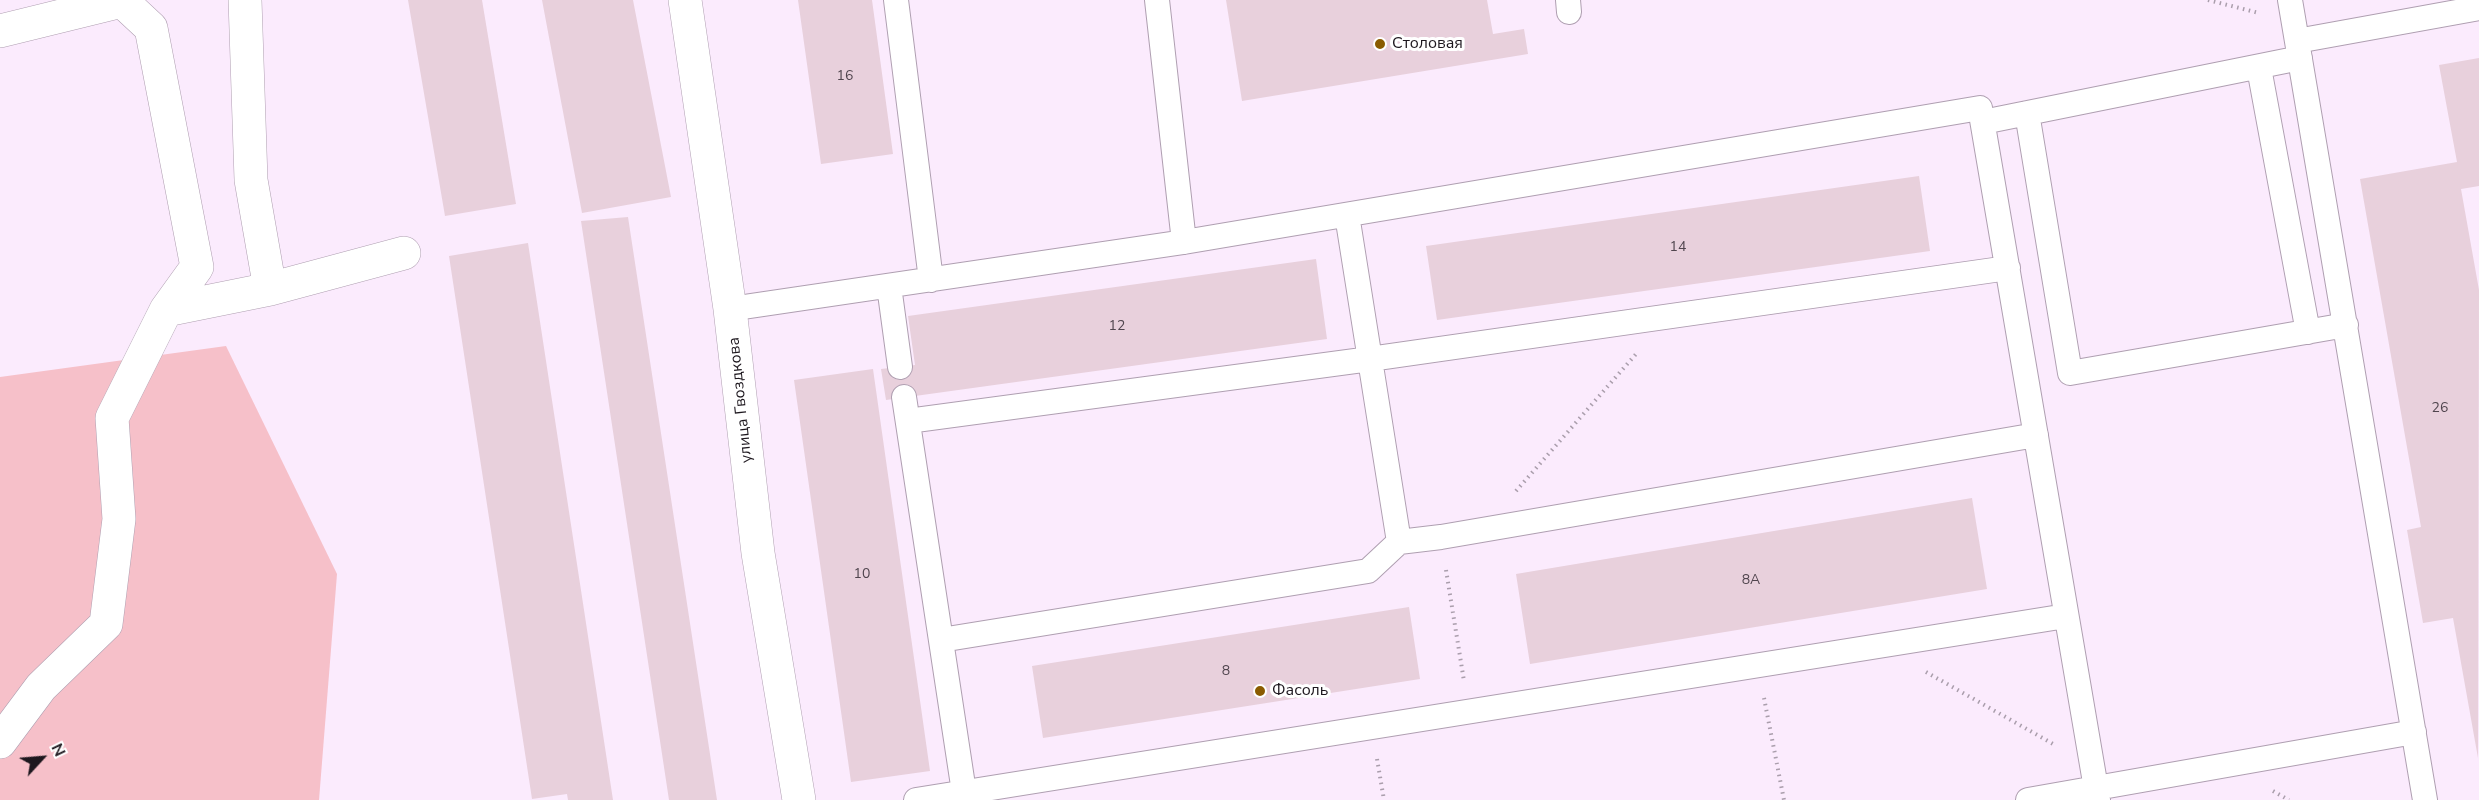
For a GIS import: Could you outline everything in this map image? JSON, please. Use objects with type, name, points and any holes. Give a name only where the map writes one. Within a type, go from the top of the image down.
[{"type":"street","points":[[245,0],[251,180],[270,289]]},
{"type":"street","name":"улица Гвоздкова","points":[[685,0],[730,309],[758,552],[799,800]]},
{"type":"street","points":[[0,31],[122,1],[151,28],[197,267],[166,310],[112,418],[119,519],[106,624],[41,687],[0,742]]},
{"type":"street","points":[[166,310],[270,289],[404,253]]},
{"type":"lane","points":[[896,0],[931,280]]},
{"type":"lane","points":[[1157,0],[1184,242]]},
{"type":"lane","points":[[1983,122],[2259,68],[2295,30],[2479,8]]},
{"type":"lane","points":[[2295,30],[2425,800]]},
{"type":"lane","points":[[2259,68],[2308,332]]},
{"type":"lane","points":[[730,309],[1184,242],[1980,108],[2096,785]]},
{"type":"lane","points":[[2026,113],[2070,373],[2346,325]]},
{"type":"lane","points":[[1347,215],[1399,542]]},
{"type":"lane","points":[[908,422],[2008,268]]},
{"type":"lane","points":[[889,286],[900,367]]},
{"type":"lane","points":[[904,398],[964,792]]},
{"type":"lane","points":[[941,640],[1368,571],[1399,542],[1441,537],[2036,435]]},
{"type":"lane","points":[[916,800],[2066,616]]},
{"type":"lane","points":[[2028,800],[2096,785],[2414,732]]},
{"type":"path","points":[[2208,0],[2295,30]]},
{"type":"path","points":[[1482,530],[1668,316]]},
{"type":"path","points":[[1441,537],[1469,711]]},
{"type":"path","points":[[1878,646],[2096,785]]},
{"type":"path","points":[[1757,665],[1784,800]]},
{"type":"path","points":[[1371,727],[1384,800]]},
{"type":"shaded area","points":[[226,346],[337,574],[319,800],[0,800],[0,377]]},
{"type":"building","points":[[408,0],[482,0],[516,204],[445,216]]},
{"type":"building","points":[[542,0],[633,0],[671,197],[582,213]]},
{"type":"building","points":[[798,0],[872,0],[893,154],[821,164]]},
{"type":"building","name":"Столовая","points":[[1226,0],[1487,0],[1493,34],[1524,29],[1528,54],[1242,101]]},
{"type":"building","points":[[2479,58],[2479,186],[2461,189],[2479,290],[2478,758],[2453,618],[2423,623],[2407,530],[2421,527],[2360,179],[2457,162],[2439,65]]},
{"type":"building","points":[[1919,176],[1930,251],[1437,320],[1426,246]]},
{"type":"building","points":[[628,217],[717,800],[669,800],[581,221]]},
{"type":"building","points":[[528,243],[613,800],[568,800],[567,794],[532,799],[449,256]]},
{"type":"building","points":[[1316,259],[1327,339],[886,400],[881,369],[915,365],[908,316]]},
{"type":"building","points":[[873,369],[930,771],[851,782],[794,380]]},
{"type":"building","points":[[1972,498],[1987,589],[1530,664],[1516,574]]},
{"type":"building","points":[[1409,607],[1420,679],[1043,738],[1032,666]]},
{"type":"place","name":"Столовая","points":[[1380,44]]},
{"type":"place","name":"Фасоль","points":[[1260,691]]}]
